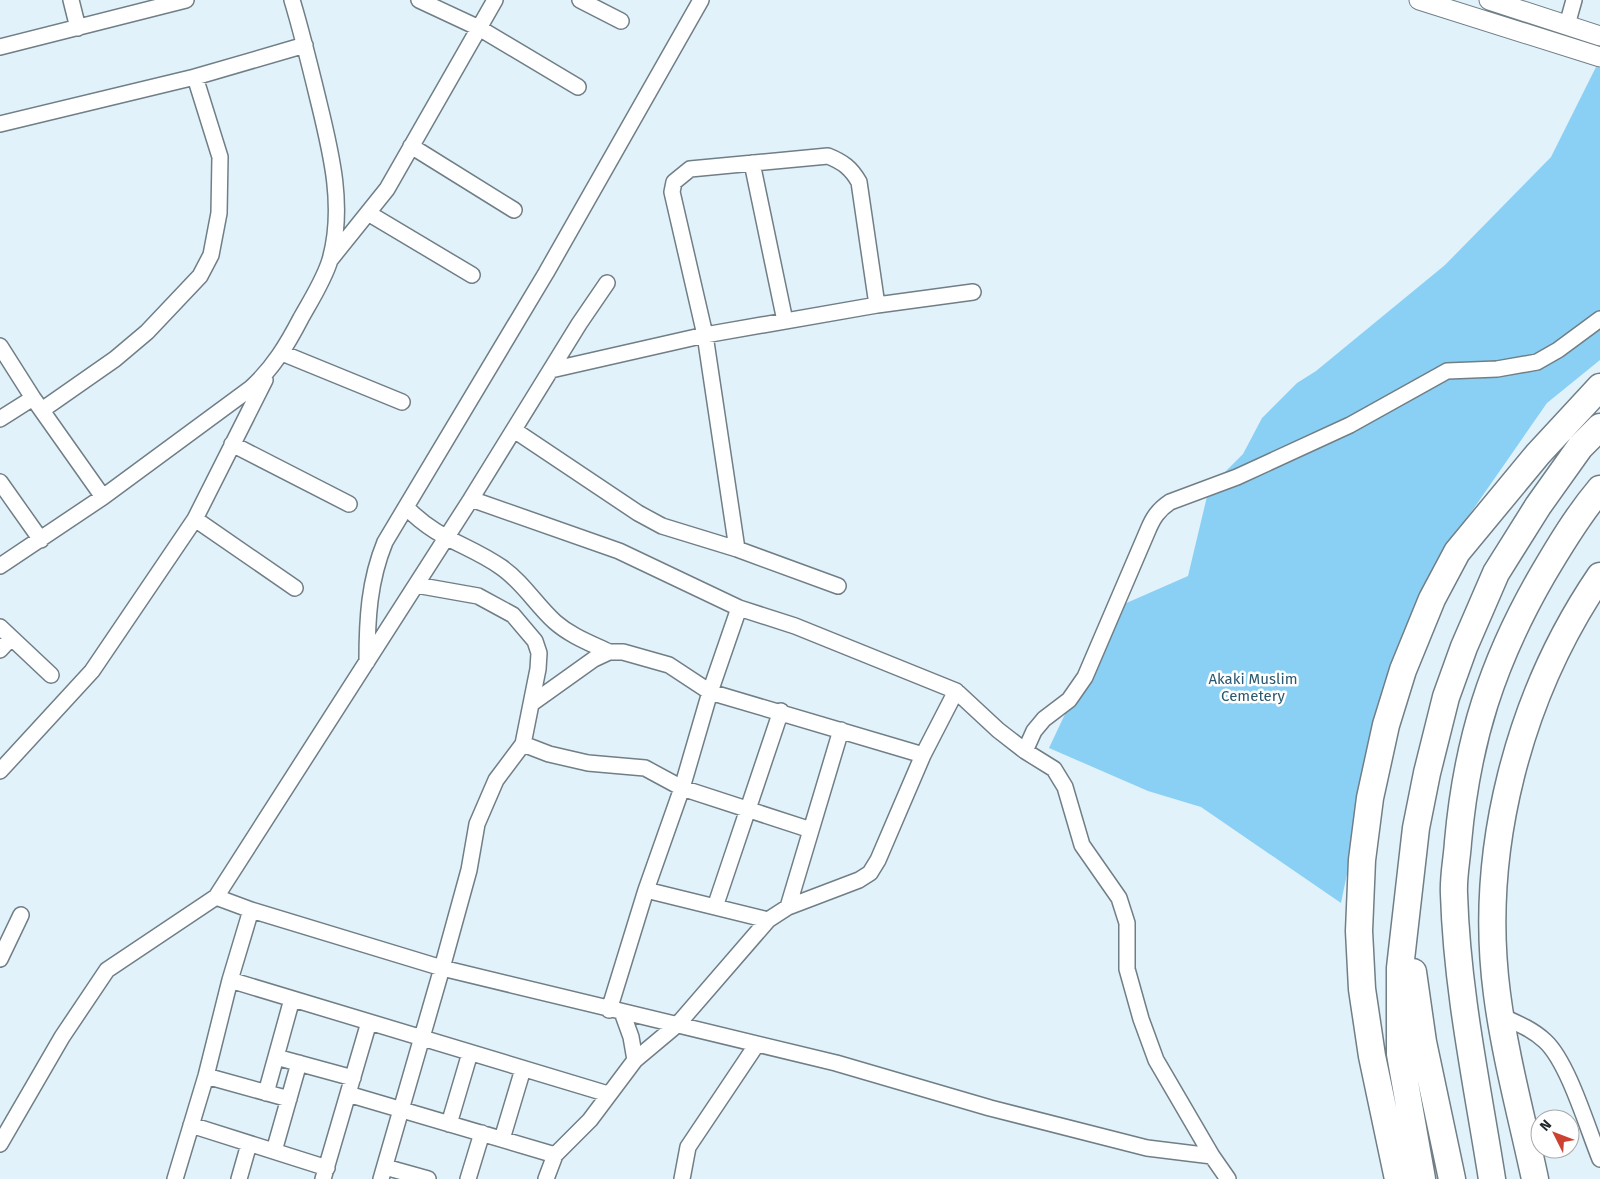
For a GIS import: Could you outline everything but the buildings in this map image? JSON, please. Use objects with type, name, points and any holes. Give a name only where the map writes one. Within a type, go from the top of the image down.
[{"type":"highway","points":[[1398,1179],[1372,1056],[1362,989],[1360,931],[1362,860],[1365,834],[1370,798],[1386,725],[1403,670],[1432,599],[1457,552],[1538,454],[1600,388]]},
{"type":"highway","points":[[1422,1179],[1400,1054],[1400,968],[1416,828],[1427,772],[1446,697],[1467,639],[1496,573],[1538,506],[1580,447],[1600,427]]},
{"type":"highway","points":[[1492,1179],[1458,969],[1454,892],[1462,799],[1476,728],[1500,657],[1531,594],[1560,544],[1600,489]]},
{"type":"highway","points":[[1536,1179],[1497,994],[1493,928],[1497,858],[1507,795],[1521,742],[1536,697],[1584,599],[1600,576]]},
{"type":"highway","points":[[1412,869],[1412,964],[1423,1042],[1452,1179]]},
{"type":"highway","points":[[1469,1043],[1485,1080],[1507,1179]]},
{"type":"street","points":[[71,0],[78,28]]},
{"type":"street","points":[[0,47],[78,28],[144,5],[186,0]]},
{"type":"street","points":[[292,0],[305,45],[335,176],[337,219],[330,261]]},
{"type":"street","points":[[418,0],[479,28],[578,87]]},
{"type":"street","points":[[0,771],[92,671],[195,518],[269,372],[282,353],[315,294],[330,261],[387,189],[439,96],[463,60],[495,0]]},
{"type":"street","points":[[580,0],[621,21]]},
{"type":"street","points":[[367,662],[367,622],[374,571],[386,542],[456,421],[546,273],[700,0]]},
{"type":"street","points":[[1419,0],[1600,57]]},
{"type":"street","points":[[1489,0],[1600,36]]},
{"type":"street","points":[[1567,25],[1574,0]]},
{"type":"street","points":[[0,124],[195,76],[305,45]]},
{"type":"street","points":[[0,419],[37,404],[115,359],[147,332],[200,276],[211,255],[220,213],[220,157],[195,76]]},
{"type":"street","points":[[411,146],[514,210]]},
{"type":"street","points":[[737,548],[705,335],[672,192],[674,182],[690,169],[828,156],[850,168],[859,182],[877,305]]},
{"type":"street","points":[[752,163],[786,321]]},
{"type":"street","points":[[368,213],[472,275]]},
{"type":"street","points":[[0,1144],[62,1037],[107,970],[216,897],[446,539],[550,370],[607,284]]},
{"type":"street","points":[[550,370],[705,335],[877,305],[973,292]]},
{"type":"street","points":[[1025,751],[1034,731],[1044,719],[1069,700],[1085,677],[1154,516],[1161,508],[1170,502],[1237,477],[1350,425],[1446,371],[1497,369],[1537,362],[1558,350],[1600,319]]},
{"type":"street","points":[[0,346],[37,404],[103,497]]},
{"type":"street","points":[[282,353],[402,402]]},
{"type":"street","points":[[0,566],[103,497],[227,407],[269,372]]},
{"type":"street","points":[[514,430],[638,513],[662,526],[737,548],[838,586]]},
{"type":"street","points":[[232,444],[349,504]]},
{"type":"street","points":[[0,482],[41,540]]},
{"type":"street","points":[[471,499],[619,551],[739,608],[795,626],[956,691],[1025,751],[1054,768],[1065,787],[1082,846],[1119,898],[1127,923],[1127,969],[1141,1019],[1156,1060],[1212,1156],[1228,1179]]},
{"type":"street","points":[[407,508],[419,520],[446,539],[502,568],[521,584],[554,621],[570,633],[609,652],[623,652],[669,665],[710,692],[781,711],[923,754]]},
{"type":"street","points":[[195,518],[294,588]]},
{"type":"street","points":[[416,585],[478,596],[513,615],[535,641],[538,654],[523,744],[496,780],[477,824],[469,870],[383,1173],[428,1179]]},
{"type":"street","points":[[635,1060],[631,1037],[616,1011],[646,890],[682,788],[710,692],[739,608]]},
{"type":"street","points":[[0,650],[6,632],[52,675]]},
{"type":"street","points":[[530,704],[594,660],[609,652]]},
{"type":"street","points":[[546,1179],[554,1155],[590,1120],[635,1060],[678,1024],[768,920],[788,907],[859,880],[870,873],[878,860],[923,754],[956,691]]},
{"type":"street","points":[[715,907],[781,711]]},
{"type":"street","points":[[788,907],[841,730]]},
{"type":"street","points":[[523,744],[549,754],[588,763],[645,768],[682,788],[811,830]]},
{"type":"street","points":[[646,890],[768,920]]},
{"type":"street","points":[[216,897],[251,910],[442,968],[836,1063],[990,1108],[1147,1148],[1212,1156]]},
{"type":"street","points":[[175,1179],[206,1076],[230,980],[251,910]]},
{"type":"street","points":[[0,959],[21,915]]},
{"type":"street","points":[[230,980],[608,1094]]},
{"type":"street","points":[[266,1092],[292,999]]},
{"type":"street","points":[[1502,1016],[1528,1028],[1546,1042],[1564,1070],[1600,1158]]},
{"type":"street","points":[[191,1125],[274,1151],[325,1174],[369,1022]]},
{"type":"street","points":[[682,1179],[688,1147],[757,1044]]},
{"type":"street","points":[[449,1124],[470,1053]]},
{"type":"street","points":[[276,1057],[353,1078]]},
{"type":"street","points":[[274,1151],[299,1063]]},
{"type":"street","points":[[502,1139],[523,1069]]},
{"type":"street","points":[[206,1076],[289,1099]]},
{"type":"street","points":[[348,1094],[554,1155]]},
{"type":"street","points":[[468,1179],[482,1133]]},
{"type":"street","points":[[239,1179],[250,1144]]},
{"type":"street","points":[[1386,1179],[1391,1147]]},
{"type":"green space","name":"Akaki Muslim Cemetery","points":[[1596,67],[1600,68],[1600,360],[1547,403],[1440,557],[1390,665],[1341,903],[1201,807],[1148,791],[1049,748],[1115,608],[1188,576],[1209,488],[1243,454],[1262,418],[1297,383],[1316,371],[1445,265],[1551,157]]}]
